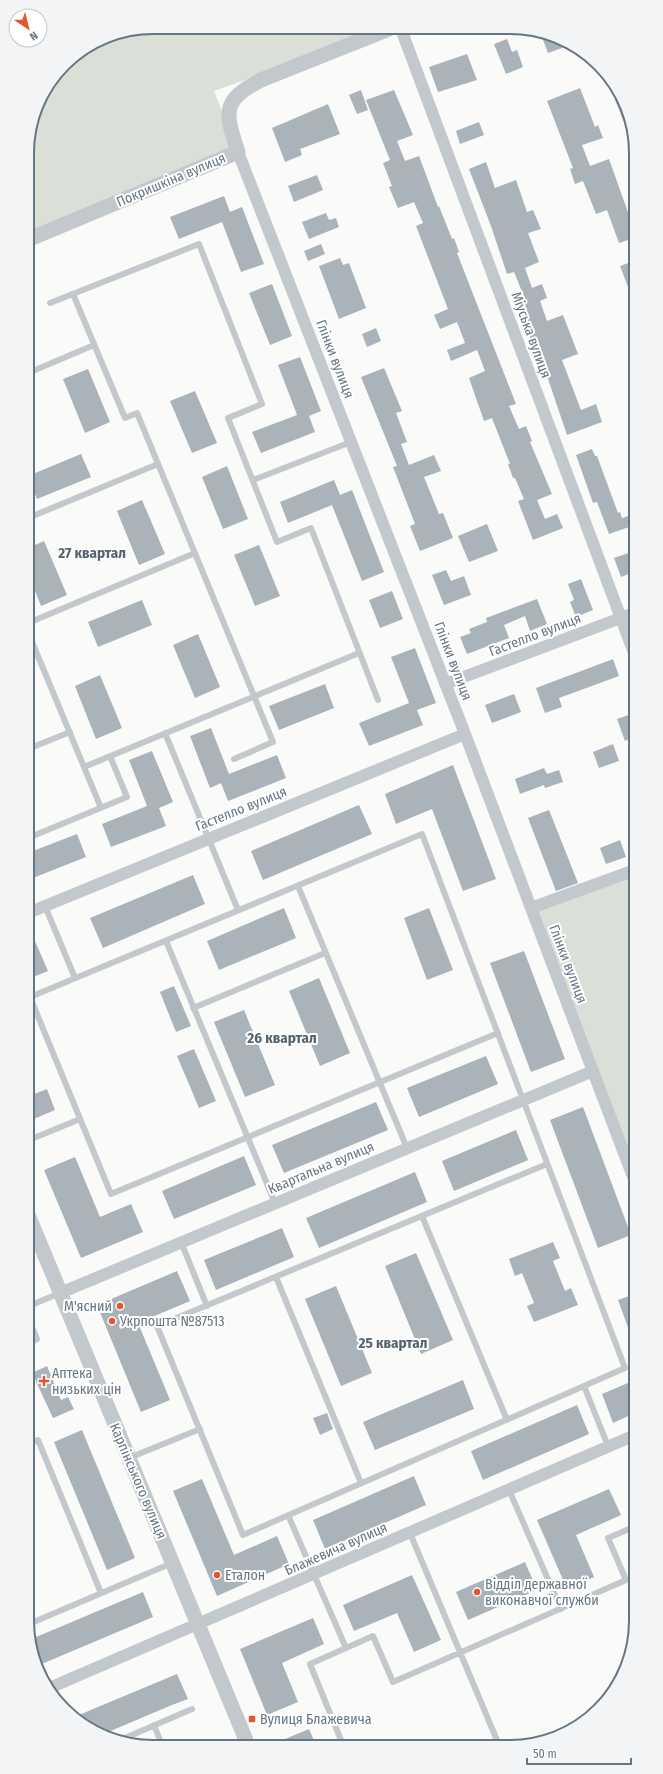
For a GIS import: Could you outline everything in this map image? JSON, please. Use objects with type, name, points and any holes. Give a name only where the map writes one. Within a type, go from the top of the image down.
[{"type":"street","name":"Покришкіна вулиця","points":[[34,237],[238,152],[232,135],[229,110],[233,98],[242,90],[261,80],[376,34]]},
{"type":"street","name":"Міуська вулиця","points":[[403,34],[629,640]]},
{"type":"street","name":"Глінки вулиця","points":[[238,152],[446,684],[593,1071],[629,1155]]},
{"type":"street","name":"Гастелло вулиця","points":[[446,684],[629,616]]},
{"type":"street","name":"Гастелло вулиця","points":[[34,911],[465,734]]},
{"type":"street","points":[[531,908],[629,872]]},
{"type":"street","name":"Квартальна вулиця","points":[[60,1293],[593,1071]]},
{"type":"street","name":"Карпінського вулиця","points":[[34,1229],[246,1740]]},
{"type":"street","name":"Блажевича вулиця","points":[[54,1686],[629,1438]]},
{"type":"lane","points":[[50,303],[199,244],[262,404],[228,418],[276,542],[310,528],[378,700]]},
{"type":"lane","points":[[73,294],[125,418],[137,413],[273,742],[234,759]]},
{"type":"lane","points":[[34,370],[94,345]]},
{"type":"lane","points":[[252,480],[351,442]]},
{"type":"lane","points":[[34,516],[158,464]]},
{"type":"lane","points":[[34,620],[195,553]]},
{"type":"lane","points":[[34,646],[101,808]]},
{"type":"lane","points":[[84,767],[359,653]]},
{"type":"lane","points":[[34,747],[70,732]]},
{"type":"lane","points":[[165,733],[238,910]]},
{"type":"lane","points":[[34,836],[127,797],[110,756]]},
{"type":"lane","points":[[34,995],[422,834],[625,1368],[243,1535],[157,1326],[547,1164]]},
{"type":"lane","points":[[298,886],[407,1148]]},
{"type":"lane","points":[[45,906],[76,978]]},
{"type":"lane","points":[[166,941],[275,1203]]},
{"type":"lane","points":[[193,1008],[325,952]]},
{"type":"lane","points":[[34,1007],[111,1194],[498,1033]]},
{"type":"lane","points":[[34,1138],[80,1119]]},
{"type":"lane","points":[[422,1216],[506,1420]]},
{"type":"lane","points":[[181,1242],[207,1306]]},
{"type":"lane","points":[[276,1277],[361,1483]]},
{"type":"lane","points":[[34,1304],[60,1293]]},
{"type":"lane","points":[[34,1332],[37,1339],[34,1340]]},
{"type":"lane","points":[[584,1386],[608,1446]]},
{"type":"lane","points":[[129,1458],[200,1429]]},
{"type":"lane","points":[[34,1442],[38,1440],[101,1593]]},
{"type":"lane","points":[[509,1490],[561,1609]]},
{"type":"lane","points":[[288,1515],[346,1648]]},
{"type":"lane","points":[[341,1740],[310,1664],[373,1636],[393,1682],[626,1580],[608,1538],[629,1529]]},
{"type":"lane","points":[[410,1533],[497,1740]]},
{"type":"lane","points":[[34,1622],[172,1563]]},
{"type":"lane","points":[[127,1737],[192,1709]]},
{"type":"lane","points":[[154,1725],[160,1740]]},
{"type":"shaded area","points":[[145,34],[375,34],[214,91],[238,152],[34,237],[34,145],[38,122],[43,107],[54,87],[69,69],[87,54],[100,46],[122,38]]},
{"type":"shaded area","points":[[629,877],[629,1155],[536,911]]},
{"type":"building","points":[[507,39],[512,52],[517,50],[523,67],[506,74],[494,44]]},
{"type":"building","points":[[542,39],[565,47],[548,53]]},
{"type":"building","points":[[467,54],[477,80],[438,92],[429,67]]},
{"type":"building","points":[[580,88],[595,127],[598,125],[603,138],[582,145],[590,166],[609,159],[629,215],[629,240],[619,243],[607,210],[596,214],[583,181],[575,184],[570,169],[573,168],[547,101]]},
{"type":"building","points":[[361,90],[368,110],[357,114],[349,95]]},
{"type":"building","points":[[394,90],[413,135],[397,141],[405,161],[419,156],[438,207],[439,206],[452,239],[454,238],[459,252],[457,253],[516,404],[509,406],[519,429],[526,426],[532,441],[530,442],[552,494],[537,500],[545,519],[557,514],[563,528],[533,540],[518,501],[524,499],[515,478],[513,478],[508,464],[510,464],[492,418],[484,421],[469,378],[485,371],[477,350],[451,361],[447,350],[465,343],[457,322],[440,329],[434,315],[448,309],[416,226],[423,223],[414,202],[398,208],[389,187],[392,186],[383,163],[390,160],[366,100]]},
{"type":"building","points":[[328,104],[340,134],[300,149],[302,155],[285,162],[272,128]]},
{"type":"building","points":[[479,122],[484,135],[460,144],[456,131]]},
{"type":"building","points":[[486,162],[495,188],[516,180],[527,212],[533,210],[541,229],[528,233],[539,262],[525,268],[532,288],[542,284],[547,298],[540,301],[547,321],[563,315],[578,354],[562,360],[581,410],[596,404],[602,422],[567,435],[544,367],[541,368],[520,308],[517,309],[513,298],[523,294],[514,272],[507,274],[491,226],[469,169]]},
{"type":"building","points":[[317,175],[323,190],[294,202],[288,186]]},
{"type":"building","points":[[224,196],[230,212],[242,207],[264,264],[241,272],[222,222],[179,239],[170,217]]},
{"type":"building","points":[[326,213],[329,220],[336,218],[339,227],[309,239],[302,222]]},
{"type":"building","points":[[321,244],[325,254],[308,261],[304,251]]},
{"type":"building","points":[[340,258],[343,265],[349,263],[366,308],[339,319],[319,266]]},
{"type":"building","points":[[629,263],[629,290],[620,266]]},
{"type":"building","points":[[272,284],[292,336],[270,345],[249,293]]},
{"type":"building","points":[[376,328],[381,341],[367,347],[362,334]]},
{"type":"building","points":[[300,357],[321,411],[309,416],[315,432],[261,453],[252,432],[297,415],[278,365]]},
{"type":"building","points":[[384,368],[402,411],[396,413],[407,442],[401,444],[409,465],[434,455],[441,471],[424,477],[439,514],[443,513],[453,538],[420,551],[410,526],[415,524],[393,467],[397,466],[361,377]]},
{"type":"building","points":[[88,369],[110,422],[85,433],[63,379]]},
{"type":"building","points":[[195,391],[217,443],[192,453],[170,401]]},
{"type":"building","points":[[592,449],[595,456],[597,456],[618,513],[620,512],[622,518],[628,516],[629,527],[609,534],[597,502],[593,503],[576,455]]},
{"type":"building","points":[[81,454],[91,477],[37,499],[34,491],[34,474]]},
{"type":"building","points":[[227,466],[248,519],[223,529],[202,477]]},
{"type":"building","points":[[334,480],[340,495],[352,490],[384,572],[362,581],[332,505],[288,523],[280,502]]},
{"type":"building","points":[[142,500],[165,554],[139,565],[117,511]]},
{"type":"building","points":[[487,524],[498,551],[469,562],[458,536]]},
{"type":"building","points":[[44,541],[67,595],[41,606],[34,588],[34,545]]},
{"type":"building","points":[[259,545],[280,596],[255,606],[234,555]]},
{"type":"building","points":[[629,553],[629,574],[621,577],[614,558]]},
{"type":"building","points":[[446,570],[451,581],[464,576],[471,595],[444,605],[432,575]]},
{"type":"building","points":[[581,579],[593,610],[576,617],[570,602],[574,600],[568,584]]},
{"type":"building","points":[[392,591],[403,619],[380,628],[369,600]]},
{"type":"building","points":[[537,599],[547,624],[530,631],[525,616],[504,625],[509,638],[467,654],[460,637],[471,633],[469,629],[487,622],[486,618]]},
{"type":"building","points":[[142,600],[152,625],[98,647],[88,622]]},
{"type":"building","points":[[198,634],[220,687],[195,698],[173,645]]},
{"type":"building","points":[[415,648],[436,703],[417,710],[423,725],[369,746],[359,723],[409,703],[391,657]]},
{"type":"building","points":[[613,659],[619,676],[559,698],[562,707],[545,713],[536,688]]},
{"type":"building","points":[[100,675],[122,728],[96,739],[75,686]]},
{"type":"building","points":[[325,684],[334,708],[279,730],[269,706]]},
{"type":"building","points":[[514,694],[521,712],[492,723],[485,705]]},
{"type":"building","points":[[629,715],[629,739],[625,741],[617,719]]},
{"type":"building","points":[[211,728],[229,774],[277,755],[286,778],[228,801],[221,783],[210,788],[190,736]]},
{"type":"building","points":[[613,744],[619,761],[599,768],[593,752]]},
{"type":"building","points":[[152,751],[173,802],[159,808],[166,826],[111,847],[102,824],[147,806],[129,760]]},
{"type":"building","points":[[453,765],[496,879],[463,891],[432,809],[396,824],[385,794]]},
{"type":"building","points":[[544,768],[547,774],[559,770],[563,782],[545,788],[544,785],[520,794],[515,779]]},
{"type":"building","points":[[359,805],[372,834],[263,880],[251,851]]},
{"type":"building","points":[[549,810],[578,883],[556,891],[528,818]]},
{"type":"building","points":[[77,834],[86,857],[34,878],[34,851]]},
{"type":"building","points":[[620,840],[626,857],[606,864],[600,848]]},
{"type":"building","points":[[193,875],[205,904],[103,948],[90,918]]},
{"type":"building","points":[[284,908],[296,938],[219,970],[207,941]]},
{"type":"building","points":[[429,908],[453,970],[427,980],[404,918]]},
{"type":"building","points":[[34,939],[48,971],[34,977]]},
{"type":"building","points":[[524,951],[565,1059],[531,1072],[490,963]]},
{"type":"building","points":[[319,978],[350,1053],[320,1066],[289,991]]},
{"type":"building","points":[[174,986],[191,1026],[176,1032],[160,992]]},
{"type":"building","points":[[244,1010],[275,1085],[245,1097],[214,1022]]},
{"type":"building","points":[[194,1049],[216,1101],[199,1108],[177,1056]]},
{"type":"building","points":[[486,1056],[498,1084],[419,1117],[407,1088]]},
{"type":"building","points":[[47,1089],[55,1110],[34,1119],[34,1094]]},
{"type":"building","points":[[376,1102],[388,1130],[284,1173],[272,1145]]},
{"type":"building","points":[[583,1107],[629,1230],[629,1236],[598,1248],[550,1120]]},
{"type":"building","points":[[516,1130],[528,1160],[454,1191],[442,1161]]},
{"type":"building","points":[[244,1156],[256,1185],[174,1219],[162,1191]]},
{"type":"building","points":[[75,1157],[100,1217],[131,1204],[143,1232],[81,1258],[44,1170]]},
{"type":"building","points":[[415,1172],[427,1202],[319,1248],[306,1218]]},
{"type":"building","points":[[282,1228],[294,1257],[216,1290],[204,1260]]},
{"type":"building","points":[[553,1242],[560,1258],[553,1261],[565,1291],[571,1288],[578,1305],[534,1322],[527,1306],[534,1303],[522,1273],[515,1276],[509,1259]]},
{"type":"building","points":[[416,1253],[453,1340],[421,1354],[385,1266]]},
{"type":"building","points":[[177,1271],[190,1301],[138,1323],[170,1400],[141,1412],[97,1305]]},
{"type":"building","points":[[336,1286],[372,1373],[341,1386],[305,1299]]},
{"type":"building","points":[[629,1296],[629,1330],[618,1300]]},
{"type":"building","points":[[47,1366],[61,1400],[68,1397],[74,1409],[53,1418],[34,1377],[34,1372]]},
{"type":"building","points":[[463,1380],[474,1409],[375,1450],[363,1422]]},
{"type":"building","points":[[629,1383],[629,1416],[613,1423],[602,1394]]},
{"type":"building","points":[[577,1405],[589,1434],[483,1480],[471,1451]]},
{"type":"building","points":[[327,1413],[333,1429],[320,1435],[313,1418]]},
{"type":"building","points":[[82,1430],[135,1558],[107,1570],[54,1442]]},
{"type":"building","points":[[414,1476],[426,1505],[325,1549],[313,1520]]},
{"type":"building","points":[[202,1479],[234,1555],[277,1536],[289,1564],[217,1596],[173,1491]]},
{"type":"building","points":[[609,1489],[621,1515],[576,1535],[594,1577],[567,1589],[537,1520]]},
{"type":"building","points":[[525,1562],[537,1590],[468,1620],[456,1592]]},
{"type":"building","points":[[412,1575],[441,1640],[414,1652],[397,1613],[354,1631],[343,1605]]},
{"type":"building","points":[[143,1592],[153,1617],[42,1664],[35,1637]]},
{"type":"building","points":[[313,1618],[324,1644],[282,1663],[298,1702],[267,1715],[240,1649]]},
{"type":"building","points":[[177,1674],[188,1699],[109,1732],[93,1724],[80,1714]]},
{"type":"building","points":[[309,1729],[314,1740],[283,1740]]},
{"type":"place","name":"М'ясний","points":[[120,1306]]},
{"type":"place","name":"Укрпошта №87513","points":[[112,1321]]},
{"type":"place","name":"Аптека низьких цін","points":[[44,1381]]},
{"type":"place","name":"Еталон","points":[[217,1575]]},
{"type":"place","name":"Відділ державної виконавчої служби","points":[[477,1592]]},
{"type":"place","name":"Вулиця Блажевича","points":[[252,1719]]},
{"type":"district","name":"27 квартал","points":[[92,553]]},
{"type":"district","name":"26 квартал","points":[[282,1038]]},
{"type":"district","name":"25 квартал","points":[[393,1343]]}]
